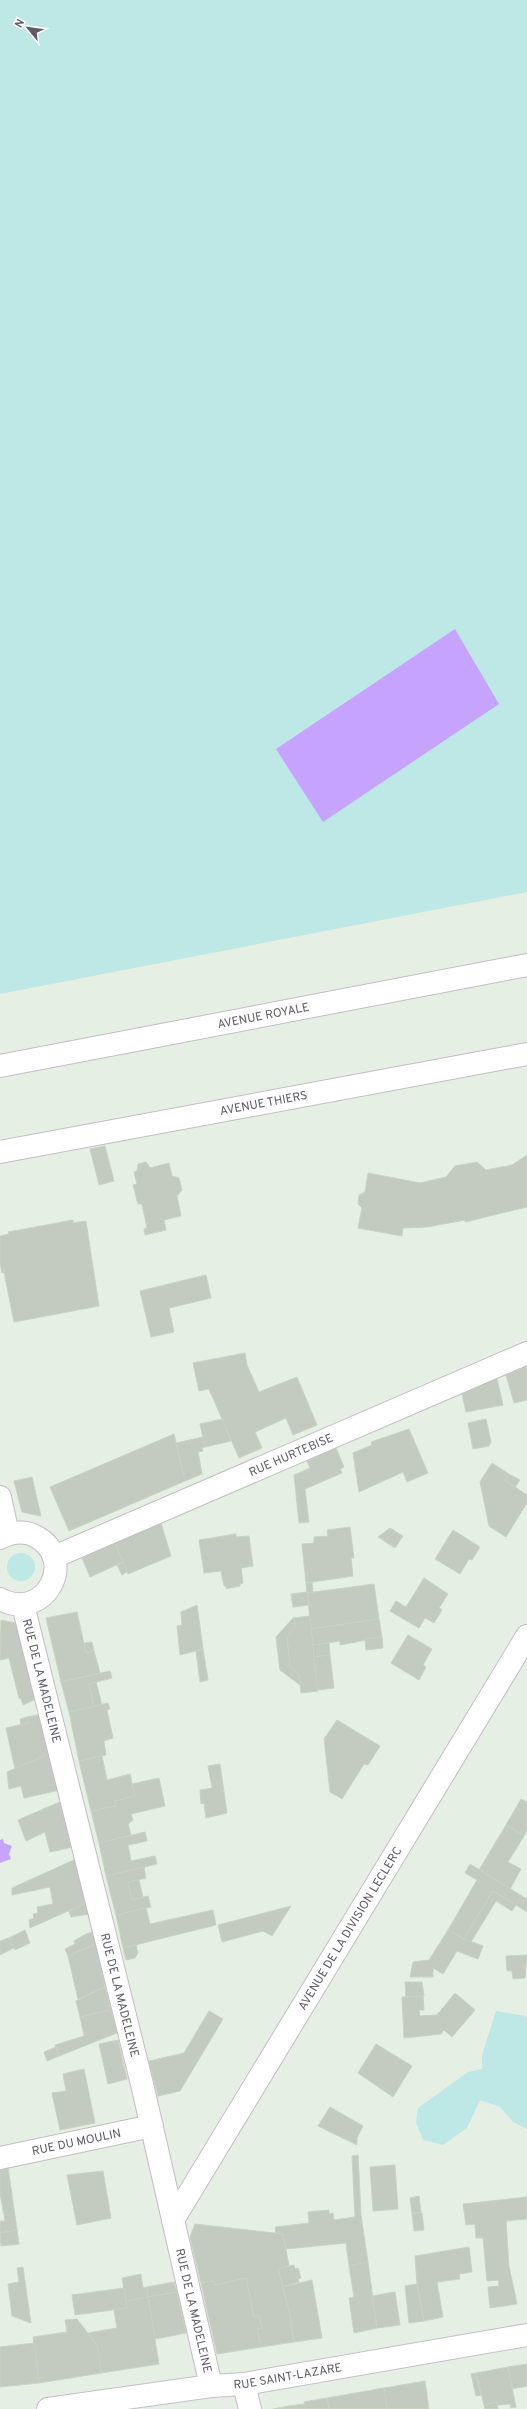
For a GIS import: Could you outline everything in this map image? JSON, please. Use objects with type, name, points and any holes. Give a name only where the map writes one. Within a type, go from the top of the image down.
[{"type":"street","name":"AVENUE ROYALE","points":[[0,1066],[527,965]]},
{"type":"street","name":"AVENUE THIERS","points":[[0,1152],[527,1054]]},
{"type":"street","name":"RUE HURTEBISE","points":[[54,1557],[527,1353]]},
{"type":"street","points":[[0,1497],[4,1536],[19,1532],[31,1534],[49,1547],[54,1557],[56,1568],[50,1588],[43,1596],[23,1604],[12,1604],[0,1599]]},
{"type":"street","name":"RUE DE LA MADELEINE","points":[[23,1604],[152,2126],[211,2386]]},
{"type":"street","name":"AVENUE DE LA DIVISION LECLERC","points":[[173,2220],[527,1636]]},
{"type":"street","name":"RUE DU MOULIN","points":[[0,2158],[152,2126]]},
{"type":"street","name":"RUE SAINT-LAZARE","points":[[48,2409],[211,2386],[244,2384],[527,2335]]},
{"type":"street","points":[[244,2384],[250,2409]]},
{"type":"shaded area","points":[[0,0],[527,0],[527,892],[0,994]]},
{"type":"shaded area","points":[[455,629],[499,704],[323,822],[276,749]]},
{"type":"shaded area","points":[[21,1553],[31,1557],[35,1567],[31,1577],[21,1581],[11,1577],[7,1567],[11,1557]]},
{"type":"shaded area","points":[[3,1839],[4,1843],[12,1846],[9,1854],[11,1859],[0,1863],[0,1840]]},
{"type":"shaded area","points":[[496,2011],[526,2016],[527,2019],[527,2129],[513,2122],[500,2107],[480,2100],[467,2128],[443,2145],[423,2140],[416,2122],[418,2108],[468,2072],[482,2069],[482,2055]]},
{"type":"building","points":[[105,1146],[114,1181],[99,1185],[90,1149]]},
{"type":"building","points":[[527,1155],[527,1207],[465,1222],[465,1220],[427,1227],[403,1228],[402,1236],[358,1228],[362,1208],[358,1204],[359,1195],[365,1192],[368,1173],[420,1183],[446,1177],[455,1166],[477,1162],[486,1170],[512,1165]]},
{"type":"building","points":[[146,1162],[150,1168],[169,1163],[172,1176],[179,1178],[182,1190],[177,1196],[181,1216],[164,1220],[166,1230],[145,1235],[144,1229],[147,1228],[142,1204],[138,1204],[133,1185],[137,1184],[134,1172],[137,1171],[138,1164]]},
{"type":"building","points":[[73,1220],[73,1223],[86,1221],[99,1306],[14,1322],[4,1272],[2,1273],[0,1263],[0,1236],[9,1234],[8,1232]]},
{"type":"building","points":[[206,1275],[211,1298],[169,1308],[174,1332],[151,1337],[140,1291]]},
{"type":"building","points":[[245,1353],[247,1365],[259,1392],[297,1377],[317,1425],[293,1435],[286,1418],[255,1432],[262,1448],[239,1458],[209,1389],[199,1391],[193,1363]]},
{"type":"building","points":[[527,1366],[527,1400],[514,1403],[506,1375]]},
{"type":"building","points":[[497,1379],[503,1405],[466,1412],[462,1394]]},
{"type":"building","points":[[222,1419],[231,1441],[205,1447],[200,1424]]},
{"type":"building","points":[[486,1419],[491,1442],[489,1446],[473,1449],[468,1423]]},
{"type":"building","points":[[409,1429],[428,1473],[407,1482],[403,1472],[359,1492],[353,1453],[372,1445],[371,1442]]},
{"type":"building","points":[[174,1434],[185,1481],[69,1531],[50,1487]]},
{"type":"building","points":[[203,1437],[205,1447],[202,1448],[203,1451],[198,1452],[202,1474],[185,1481],[176,1443]]},
{"type":"building","points":[[336,1448],[344,1467],[340,1469],[342,1473],[305,1489],[309,1522],[299,1523],[294,1475],[310,1468],[307,1461]]},
{"type":"building","points":[[492,1463],[509,1474],[505,1480],[527,1495],[527,1503],[506,1537],[489,1526],[480,1482]]},
{"type":"building","points":[[509,1474],[520,1480],[515,1487],[505,1480]]},
{"type":"building","points":[[32,1477],[41,1516],[22,1512],[14,1481]]},
{"type":"building","points":[[161,1523],[171,1556],[128,1574],[115,1543]]},
{"type":"building","points":[[350,1527],[354,1558],[351,1558],[353,1576],[306,1583],[302,1544],[314,1543],[314,1537],[328,1536],[327,1530]]},
{"type":"building","points":[[390,1528],[403,1536],[395,1548],[378,1537]]},
{"type":"building","points":[[453,1530],[480,1547],[472,1560],[469,1559],[460,1574],[435,1559]]},
{"type":"building","points":[[236,1534],[236,1537],[249,1536],[253,1566],[241,1568],[243,1583],[240,1584],[240,1586],[226,1589],[221,1571],[204,1573],[199,1540]]},
{"type":"building","points":[[115,1543],[123,1562],[90,1577],[82,1558]]},
{"type":"building","points":[[123,1562],[127,1572],[122,1575],[117,1565]]},
{"type":"building","points":[[424,1578],[448,1594],[439,1608],[442,1610],[434,1623],[425,1618],[419,1628],[390,1611],[396,1601],[406,1607]]},
{"type":"building","points":[[312,1582],[313,1592],[307,1593],[306,1583]]},
{"type":"building","points":[[374,1584],[379,1619],[311,1629],[307,1593]]},
{"type":"building","points":[[307,1592],[309,1605],[293,1607],[291,1594]]},
{"type":"building","points":[[197,1605],[203,1649],[180,1655],[177,1626],[182,1625],[181,1612]]},
{"type":"building","points":[[77,1612],[86,1653],[94,1651],[100,1673],[61,1682],[46,1618]]},
{"type":"building","points":[[310,1616],[318,1691],[301,1693],[299,1675],[290,1667],[287,1637],[295,1627],[294,1618]]},
{"type":"building","points":[[294,1617],[295,1627],[287,1637],[290,1667],[299,1675],[300,1685],[280,1670],[276,1637]]},
{"type":"building","points":[[379,1619],[382,1637],[340,1645],[340,1641],[313,1645],[311,1629]]},
{"type":"building","points":[[1,1620],[21,1624],[38,1698],[23,1705],[21,1699],[19,1698],[9,1658],[0,1660]]},
{"type":"building","points":[[408,1635],[432,1649],[423,1665],[426,1667],[419,1680],[391,1663]]},
{"type":"building","points":[[382,1637],[383,1648],[366,1650],[365,1639]]},
{"type":"building","points":[[92,1642],[94,1651],[86,1653],[84,1643]]},
{"type":"building","points":[[329,1643],[330,1655],[314,1657],[313,1645]]},
{"type":"building","points":[[203,1649],[208,1680],[200,1682],[196,1651]]},
{"type":"building","points":[[330,1655],[334,1688],[318,1690],[314,1657]]},
{"type":"building","points":[[110,1671],[112,1678],[89,1684],[94,1707],[69,1712],[61,1682]]},
{"type":"building","points":[[96,1682],[102,1705],[94,1707],[89,1684]]},
{"type":"building","points":[[108,1703],[110,1709],[107,1710],[113,1738],[104,1741],[106,1755],[79,1761],[69,1712]]},
{"type":"building","points":[[42,1714],[51,1753],[15,1769],[6,1728],[28,1723],[27,1717]]},
{"type":"building","points":[[27,1717],[28,1723],[21,1725],[20,1719]]},
{"type":"building","points":[[337,1720],[380,1746],[368,1765],[364,1764],[342,1799],[330,1792],[324,1739]]},
{"type":"building","points":[[51,1753],[60,1790],[24,1798],[21,1786],[9,1789],[7,1772]]},
{"type":"building","points":[[102,1756],[107,1780],[130,1774],[135,1796],[115,1801],[116,1806],[91,1811],[79,1761]]},
{"type":"building","points":[[220,1764],[227,1813],[206,1818],[204,1803],[201,1804],[200,1790],[212,1788],[208,1766]]},
{"type":"building","points":[[159,1778],[165,1806],[131,1814],[133,1820],[128,1824],[131,1835],[99,1843],[91,1811],[116,1806],[115,1801],[135,1796],[132,1784]]},
{"type":"building","points":[[521,1799],[527,1802],[527,1830],[524,1836],[506,1825]]},
{"type":"building","points":[[62,1801],[73,1847],[50,1852],[45,1832],[26,1841],[18,1820]]},
{"type":"building","points":[[506,1825],[524,1836],[508,1862],[521,1869],[510,1889],[479,1870]]},
{"type":"building","points":[[145,1832],[147,1841],[128,1845],[131,1861],[155,1856],[157,1864],[106,1876],[99,1843]]},
{"type":"building","points":[[76,1859],[86,1903],[30,1928],[29,1920],[34,1918],[33,1914],[38,1913],[37,1907],[53,1904],[50,1887],[12,1895],[12,1888]]},
{"type":"building","points":[[470,1864],[522,1896],[516,1905],[493,1891],[464,1939],[448,1930],[477,1880],[465,1873]]},
{"type":"building","points":[[144,1867],[146,1878],[128,1882],[132,1900],[148,1896],[151,1907],[116,1915],[106,1876]]},
{"type":"building","points":[[139,1880],[143,1897],[132,1900],[128,1882]]},
{"type":"building","points":[[493,1891],[516,1905],[512,1911],[496,1901],[471,1942],[464,1939]]},
{"type":"building","points":[[522,1896],[527,1899],[527,1912],[516,1905]]},
{"type":"building","points":[[86,1903],[89,1914],[71,1917],[69,1911]]},
{"type":"building","points":[[291,1906],[272,1936],[263,1931],[222,1942],[218,1925]]},
{"type":"building","points":[[146,1908],[150,1924],[213,1910],[216,1925],[123,1948],[116,1915]]},
{"type":"building","points":[[25,1930],[30,1943],[15,1950],[9,1938]]},
{"type":"building","points":[[448,1930],[464,1939],[483,1946],[478,1959],[457,1951],[443,1974],[433,1968],[433,1977],[410,1977],[413,1962],[429,1960]]},
{"type":"building","points":[[93,1932],[96,1944],[68,1956],[65,1949],[75,1944],[74,1941]]},
{"type":"building","points":[[9,1938],[14,1948],[0,1955],[0,1941]]},
{"type":"building","points":[[96,1944],[105,1987],[78,1999],[68,1956]]},
{"type":"building","points":[[136,1945],[138,1953],[135,1958],[126,1960],[123,1948]]},
{"type":"building","points":[[527,1955],[525,1978],[513,1979],[512,1971],[507,1971],[506,1956]]},
{"type":"building","points":[[405,1982],[422,1982],[424,1996],[406,1997]]},
{"type":"building","points":[[105,1987],[111,2010],[80,2017],[76,2001]]},
{"type":"building","points":[[455,1993],[475,2010],[452,2037],[444,2030],[441,2034],[404,2038],[402,1997],[423,1996],[424,2010],[419,2010],[420,2016],[437,2015]]},
{"type":"building","points":[[111,2010],[117,2033],[59,2056],[55,2045],[84,2036],[80,2017]]},
{"type":"building","points":[[209,2011],[223,2019],[180,2091],[158,2096],[149,2061],[184,2053]]},
{"type":"building","points":[[118,2040],[127,2079],[108,2084],[99,2044]]},
{"type":"building","points":[[376,2044],[412,2066],[393,2097],[358,2073]]},
{"type":"building","points":[[56,2047],[59,2056],[47,2061],[44,2052]]},
{"type":"building","points":[[84,2069],[95,2123],[60,2130],[52,2093],[66,2091],[63,2074]]},
{"type":"building","points":[[330,2107],[363,2126],[357,2138],[357,2145],[318,2126]]},
{"type":"building","points":[[358,2155],[361,2215],[368,2262],[349,2266],[346,2243],[286,2249],[283,2234],[276,2233],[275,2227],[309,2223],[308,2212],[329,2210],[329,2214],[333,2213],[334,2220],[355,2217],[352,2156]]},
{"type":"building","points":[[395,2165],[398,2209],[373,2211],[370,2167]]},
{"type":"building","points":[[8,2167],[17,2230],[0,2233],[0,2221],[5,2221],[0,2193],[0,2169]]},
{"type":"building","points":[[103,2171],[111,2218],[77,2225],[67,2175]]},
{"type":"building","points":[[419,2196],[421,2213],[412,2213],[410,2198]]},
{"type":"building","points":[[527,2197],[527,2219],[506,2221],[509,2266],[517,2304],[490,2308],[488,2287],[499,2286],[498,2280],[487,2281],[483,2238],[476,2238],[475,2224],[466,2225],[463,2204]]},
{"type":"building","points":[[412,2213],[422,2213],[424,2230],[414,2231]]},
{"type":"building","points":[[195,2224],[283,2234],[289,2266],[278,2269],[289,2310],[294,2342],[261,2347],[257,2329],[262,2328],[259,2316],[254,2317],[246,2278],[215,2285],[213,2281],[201,2283],[190,2237]]},
{"type":"building","points":[[17,2230],[19,2244],[1,2246],[0,2233]]},
{"type":"building","points":[[469,2247],[472,2272],[459,2274],[460,2279],[437,2282],[443,2317],[424,2321],[417,2283],[415,2256]]},
{"type":"building","points":[[368,2262],[377,2328],[354,2333],[349,2298],[354,2297],[349,2266]]},
{"type":"building","points":[[294,2265],[295,2269],[298,2268],[301,2278],[298,2279],[299,2282],[283,2287],[278,2269]]},
{"type":"building","points":[[23,2267],[31,2323],[12,2316],[8,2284],[19,2282],[17,2268]]},
{"type":"building","points":[[141,2274],[143,2288],[147,2287],[148,2297],[126,2301],[122,2278]]},
{"type":"building","points":[[246,2278],[254,2317],[259,2316],[262,2328],[257,2329],[261,2347],[217,2354],[201,2283],[213,2281],[215,2285]]},
{"type":"building","points":[[312,2280],[322,2338],[294,2342],[289,2310],[283,2287]]},
{"type":"building","points":[[174,2282],[177,2292],[148,2297],[147,2287]]},
{"type":"building","points":[[417,2284],[424,2321],[409,2323],[405,2286]]},
{"type":"building","points":[[124,2288],[127,2308],[75,2315],[72,2295]]},
{"type":"building","points":[[177,2292],[186,2333],[155,2339],[148,2297]]},
{"type":"building","points":[[395,2292],[400,2325],[377,2328],[372,2296]]},
{"type":"building","points":[[148,2297],[159,2364],[101,2373],[97,2345],[88,2333],[117,2328],[114,2310],[127,2308],[126,2301]]},
{"type":"building","points":[[77,2319],[97,2345],[101,2373],[39,2383],[33,2337],[67,2332],[65,2320]]},
{"type":"building","points":[[34,2343],[39,2383],[0,2387],[0,2347]]},
{"type":"building","points":[[527,2364],[527,2386],[512,2389],[508,2367]]},
{"type":"building","points":[[508,2367],[516,2407],[511,2408],[510,2404],[498,2405],[497,2402],[484,2405],[476,2373]]},
{"type":"building","points":[[476,2373],[481,2395],[476,2396],[471,2374]]},
{"type":"building","points":[[425,2381],[429,2409],[387,2409],[384,2388]]},
{"type":"building","points":[[384,2388],[387,2409],[329,2409],[327,2398]]},
{"type":"building","points":[[327,2398],[329,2409],[306,2409],[304,2402]]},
{"type":"building","points":[[497,2402],[498,2409],[485,2409],[484,2405]]},
{"type":"building","points":[[305,2404],[306,2409],[273,2409],[289,2406]]}]
